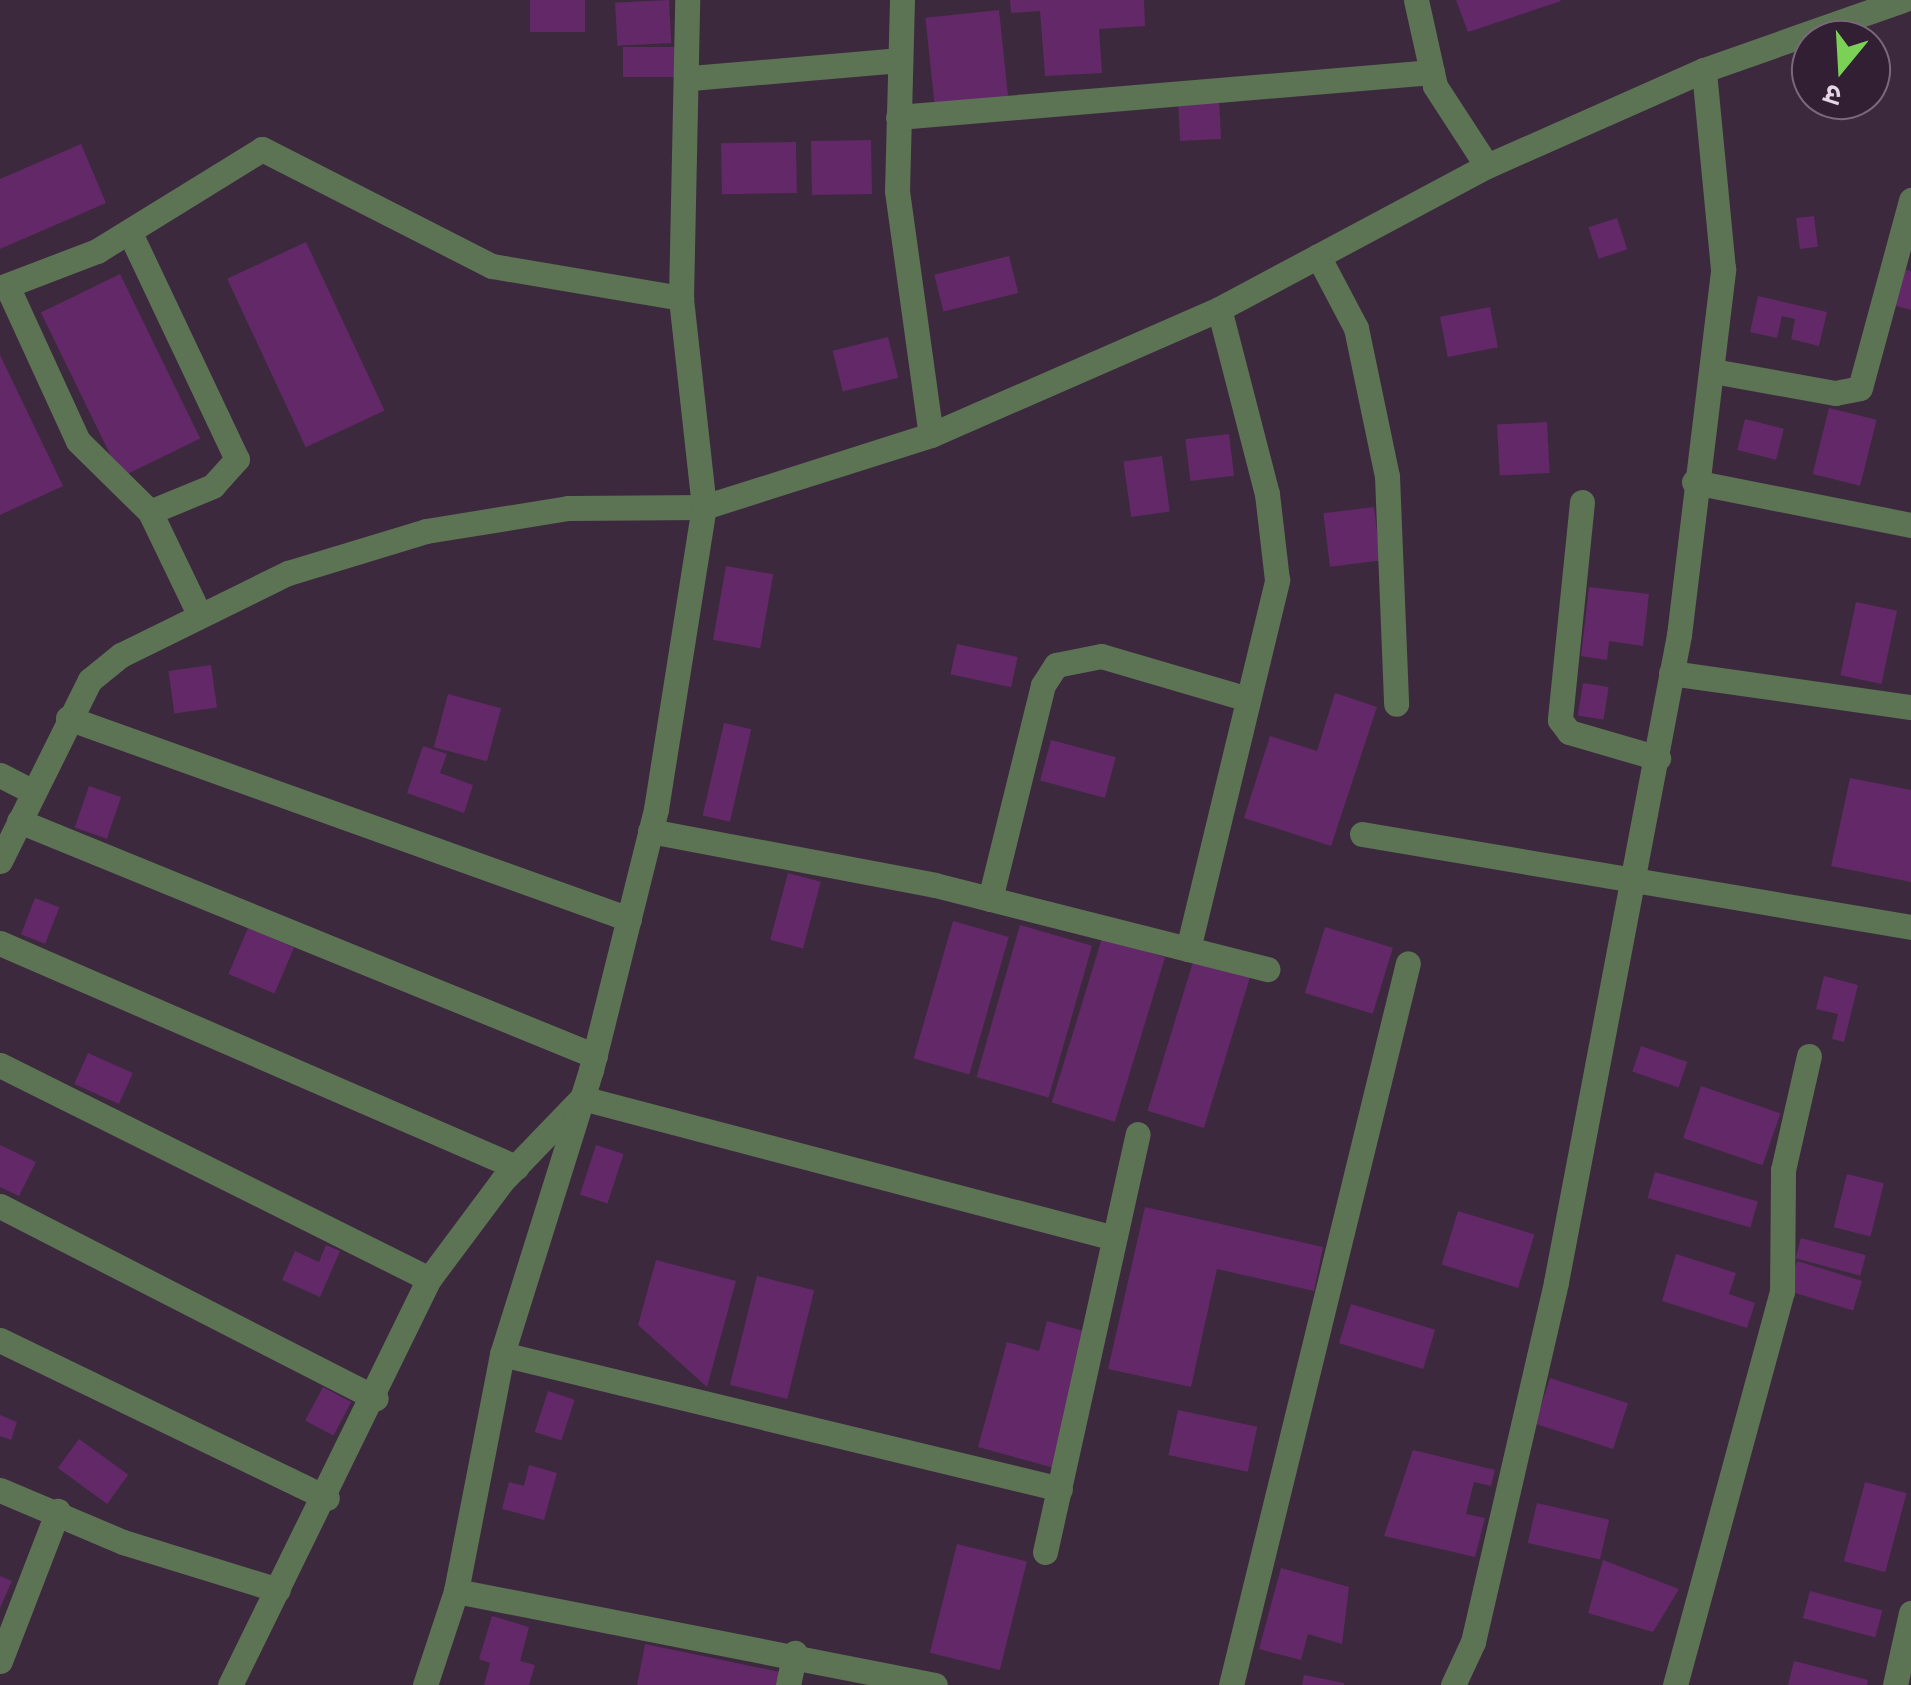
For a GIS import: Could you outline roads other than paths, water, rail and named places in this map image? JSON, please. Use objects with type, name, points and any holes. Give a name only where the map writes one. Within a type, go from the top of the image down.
[{"type":"street","points":[[425,1685],[456,1591],[502,1354],[594,1056],[650,831],[704,507],[680,298],[691,78],[687,0]]},
{"type":"street","points":[[902,0],[897,191],[931,435]]},
{"type":"street","points":[[1416,0],[1432,72],[1488,166]]},
{"type":"street","points":[[0,862],[90,680],[122,655],[288,573],[426,531],[568,508],[704,507],[931,435],[1219,309],[1488,166],[1704,70],[1902,0]]},
{"type":"street","points":[[691,78],[900,60]]},
{"type":"street","points":[[1453,1685],[1474,1642],[1638,881],[1658,758],[1694,482],[1713,371],[1723,268],[1704,70]]},
{"type":"street","points":[[898,117],[1432,72]]},
{"type":"street","points":[[200,616],[150,512],[78,441],[4,287],[130,233],[262,149],[492,266],[680,298]]},
{"type":"street","points":[[1713,371],[1835,393],[1860,388],[1911,200]]},
{"type":"street","points":[[130,233],[237,459],[214,486],[150,512]]},
{"type":"street","points":[[1318,256],[1356,328],[1387,476],[1396,704]]},
{"type":"street","points":[[1188,949],[1272,610],[1277,548],[1219,309]]},
{"type":"street","points":[[1694,482],[1911,524]]},
{"type":"street","points":[[1582,502],[1560,720],[1569,732],[1658,758]]},
{"type":"street","points":[[990,899],[1043,685],[1056,665],[1101,656],[1248,699]]},
{"type":"street","points":[[1671,673],[1911,708]]},
{"type":"street","points":[[68,718],[628,919]]},
{"type":"street","points":[[0,775],[33,792]]},
{"type":"street","points":[[19,820],[594,1056]]},
{"type":"street","points":[[650,831],[990,899],[1268,969]]},
{"type":"street","points":[[1362,834],[1911,927]]},
{"type":"street","points":[[0,943],[516,1167]]},
{"type":"street","points":[[1231,1685],[1408,962]]},
{"type":"street","points":[[1676,1685],[1782,1292],[1783,1170],[1809,1056]]},
{"type":"street","points":[[0,1065],[429,1279]]},
{"type":"street","points":[[230,1685],[376,1398],[429,1279],[516,1167],[582,1098]]},
{"type":"street","points":[[582,1098],[1114,1238]]},
{"type":"street","points":[[1045,1552],[1138,1134]]},
{"type":"street","points":[[0,1206],[376,1398]]},
{"type":"street","points":[[0,1340],[326,1498]]},
{"type":"street","points":[[502,1354],[1060,1489]]},
{"type":"street","points":[[0,1490],[58,1511],[123,1542],[278,1590]]},
{"type":"street","points":[[0,1661],[58,1511]]},
{"type":"street","points":[[456,1591],[795,1653],[934,1685]]},
{"type":"street","points":[[1896,1685],[1911,1613]]},
{"type":"street","points":[[788,1685],[795,1653]]}]
